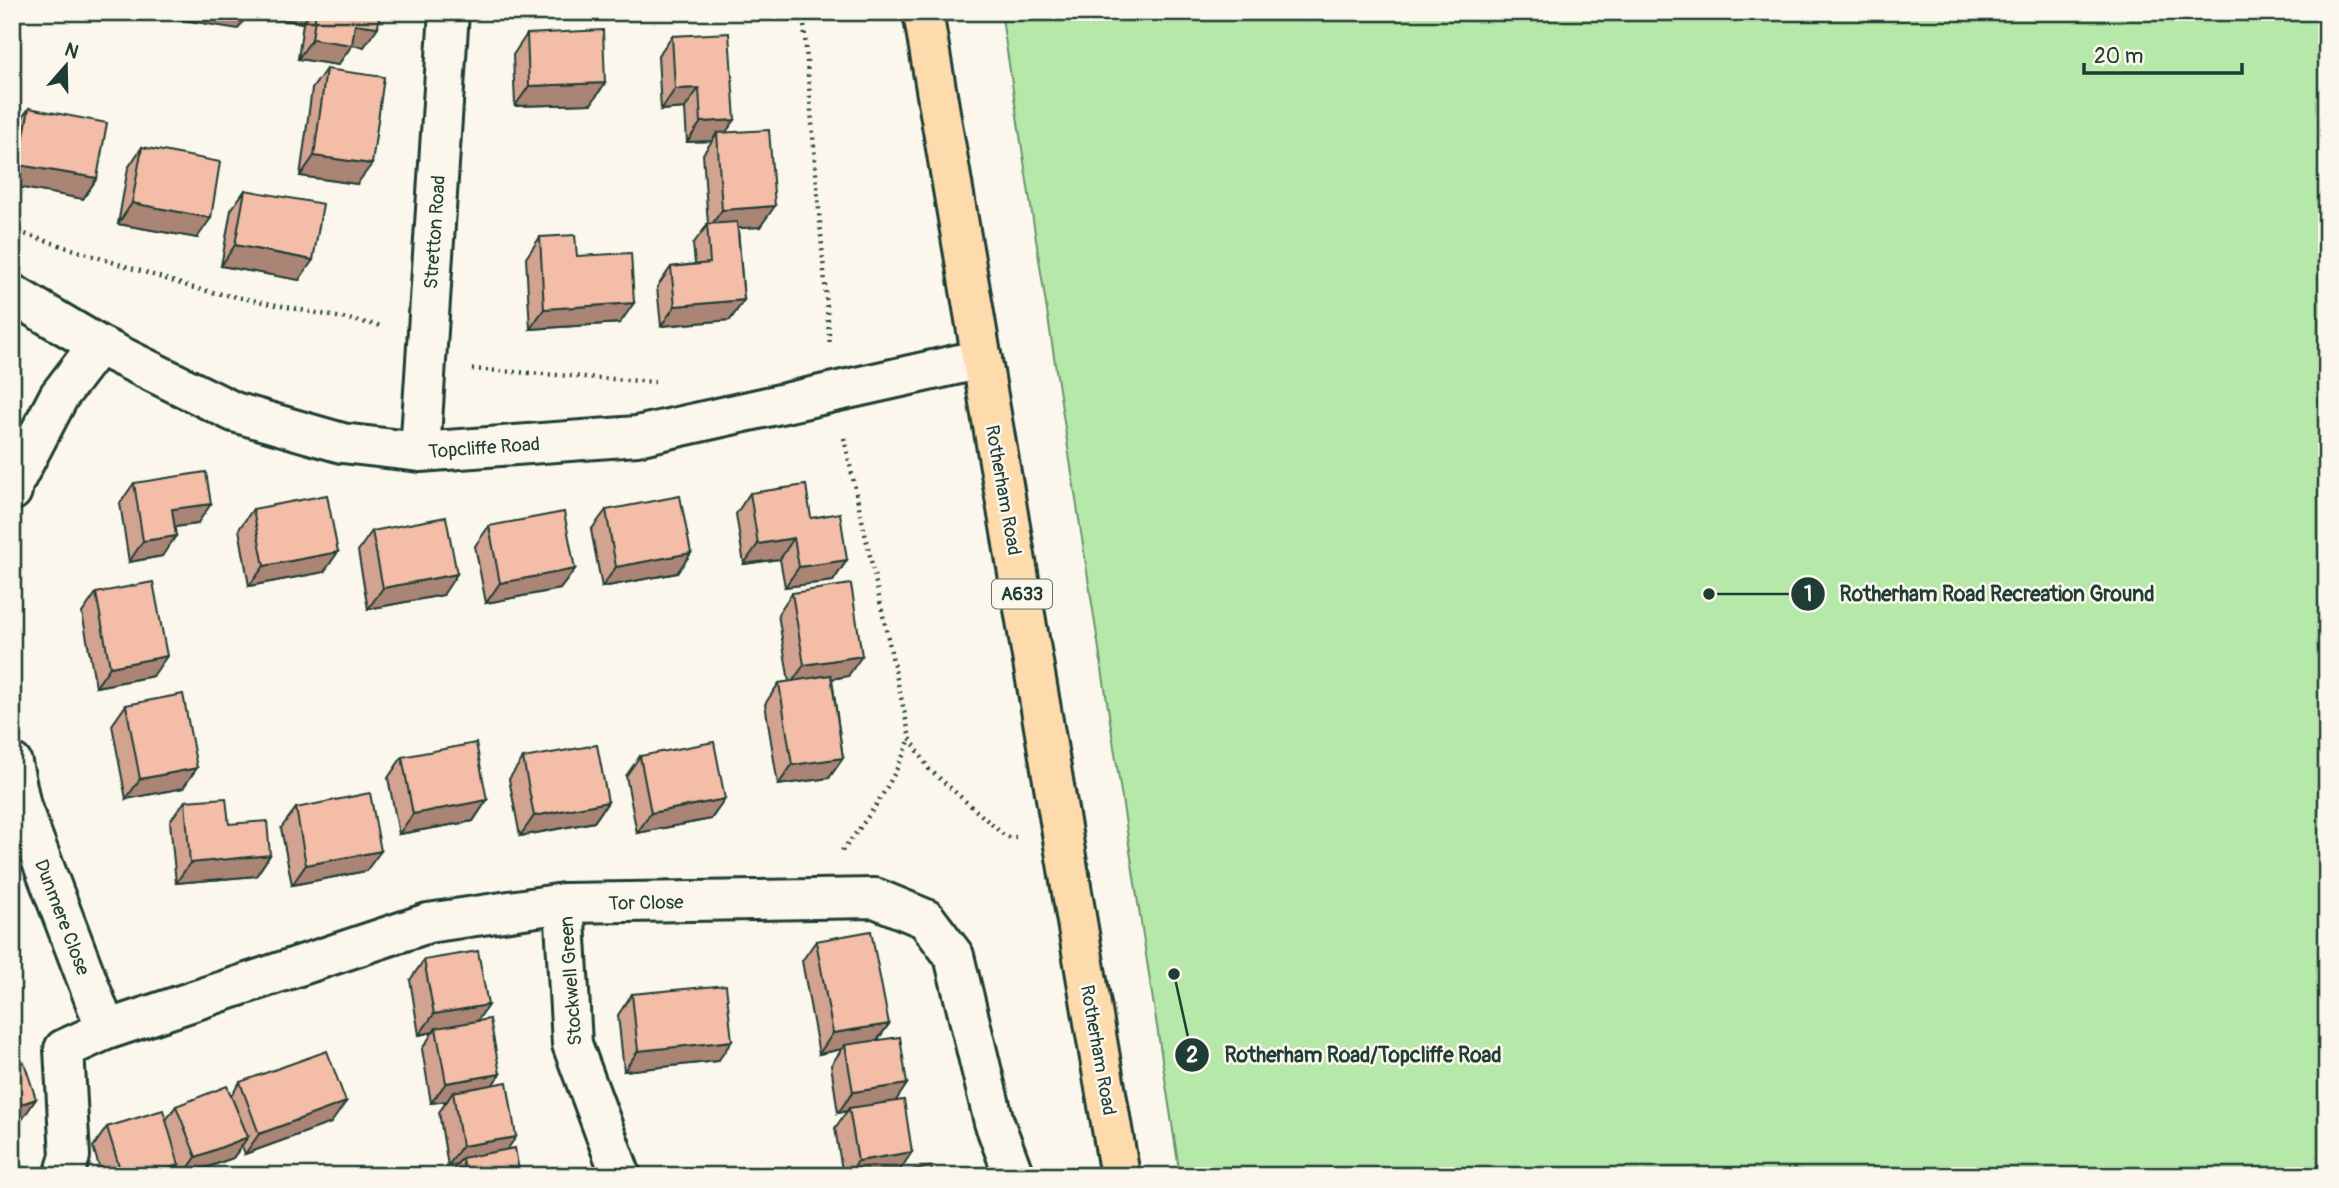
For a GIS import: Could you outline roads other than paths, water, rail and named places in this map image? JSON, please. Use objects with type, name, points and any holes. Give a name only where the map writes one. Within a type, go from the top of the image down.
[{"type":"main road","name":"Rotherham Road","points":[[923,12],[1120,1176]]},
{"type":"street","name":"Stretton Road","points":[[420,452],[449,12]]},
{"type":"street","name":"Topcliffe Road","points":[[12,294],[98,345],[234,412],[342,443],[420,452],[637,436],[982,359]]},
{"type":"street","points":[[12,491],[13,484],[59,396],[98,345]]},
{"type":"street","name":"Dunmere Close","points":[[12,763],[21,806],[106,1030]]},
{"type":"street","name":"Tor Close","points":[[64,1176],[70,1156],[64,1049],[106,1030],[428,923],[564,903],[875,898],[926,919],[954,956],[994,1122],[1014,1176]]},
{"type":"street","name":"Stockwell Green","points":[[564,903],[572,1044],[621,1176]]},
{"type":"place","name":"Rotherham Road Recreation Ground","points":[[1709,594]]},
{"type":"place","name":"Rotherham Road/Topcliffe Road","points":[[1174,974]]}]
